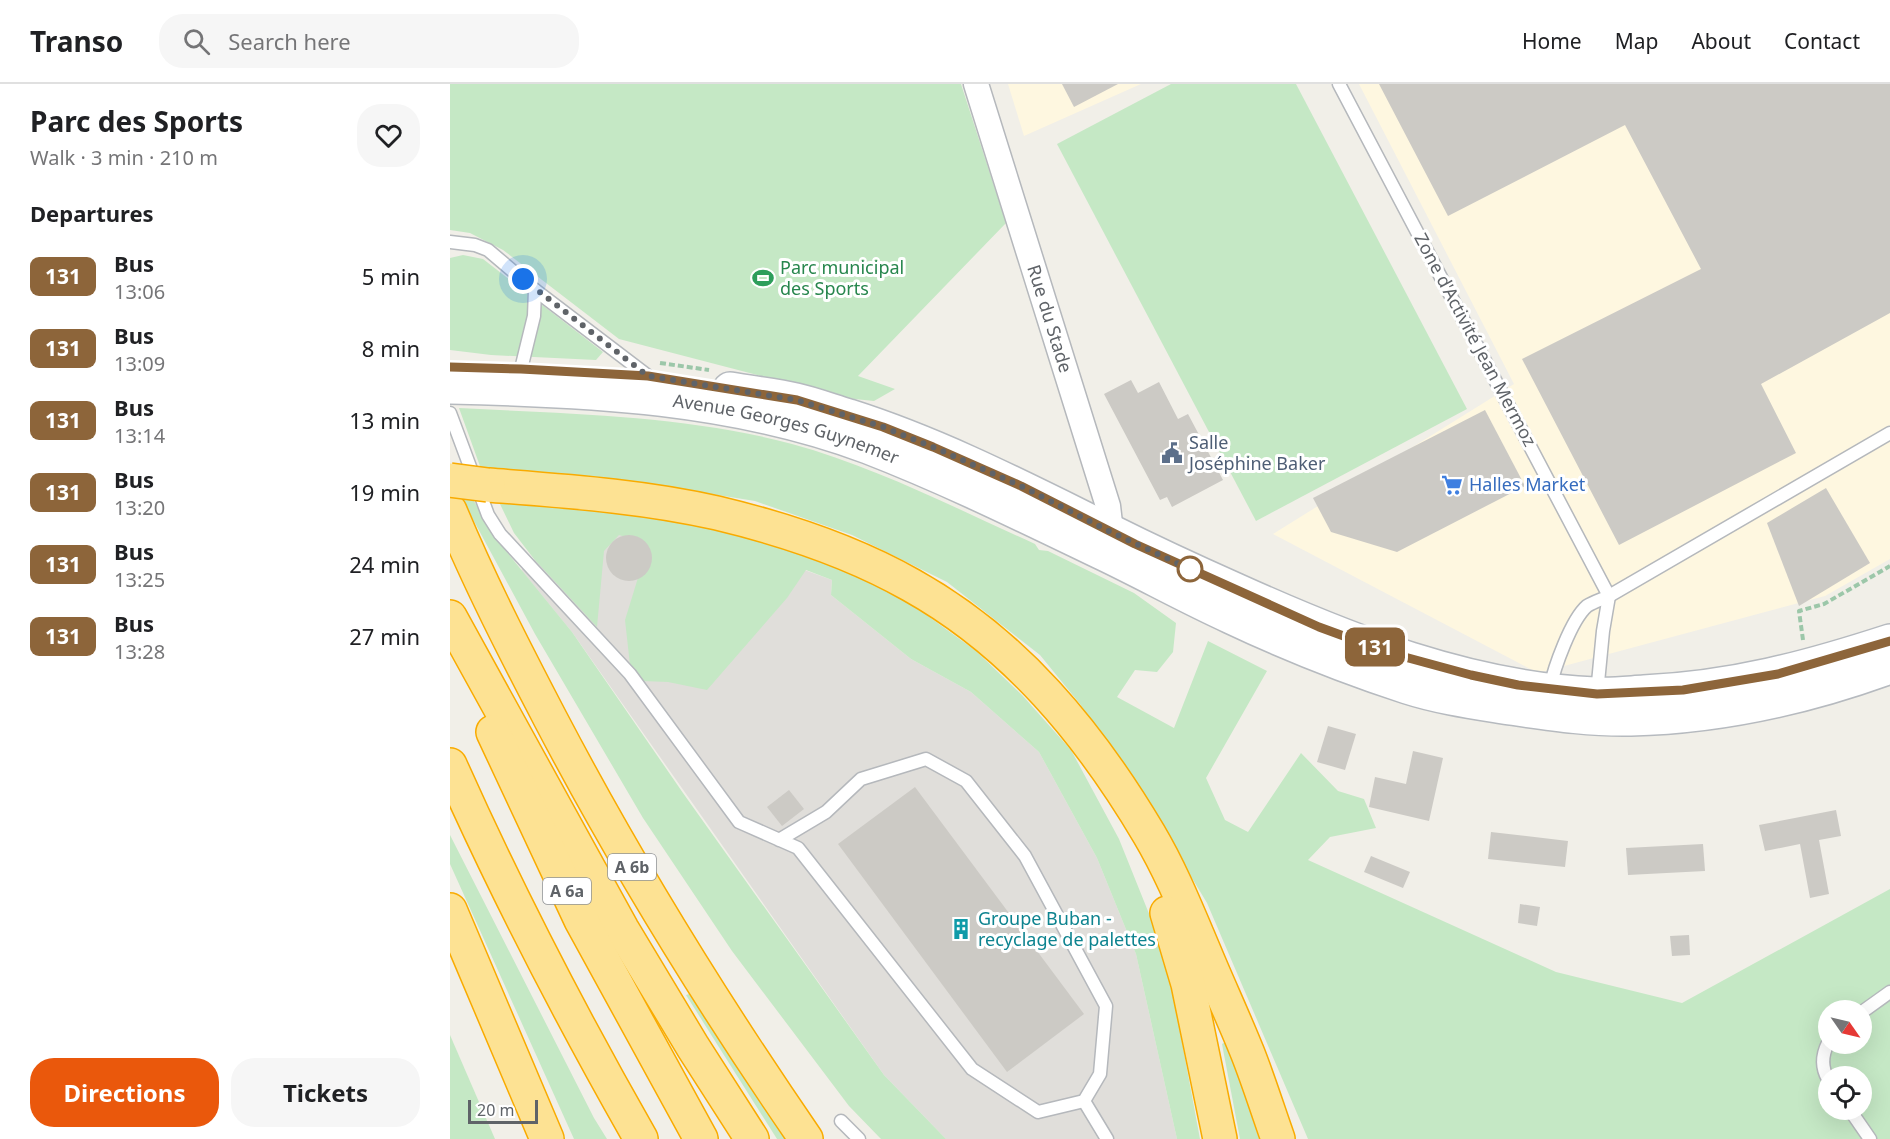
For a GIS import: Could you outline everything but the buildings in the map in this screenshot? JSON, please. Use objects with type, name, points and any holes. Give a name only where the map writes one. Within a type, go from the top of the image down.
[{"type":"highway","points":[[450,480],[579,493],[714,513],[790,534],[842,552],[912,585],[998,645],[1038,682],[1089,746],[1149,834],[1172,879],[1248,1055],[1278,1139]]},
{"type":"highway","name":"A 6b","points":[[450,511],[513,647],[618,843],[728,1023],[806,1139]]},
{"type":"highway","points":[[450,617],[622,929],[752,1139]]},
{"type":"highway","name":"A 6a","points":[[450,634],[513,778],[581,920],[701,1139]]},
{"type":"highway","points":[[1089,746],[1138,839],[1175,934],[1188,984],[1220,1139]]},
{"type":"highway","name":"A 6a","points":[[450,765],[552,976],[641,1139]]},
{"type":"highway","points":[[450,910],[547,1139]]},
{"type":"main road","name":"Avenue Georges Guynemer","points":[[454,388],[521,369],[648,376],[797,400],[883,427],[1021,486],[1106,542]]},
{"type":"main road","name":"Avenue Georges Guynemer","points":[[454,388],[591,393],[675,401],[729,409],[803,427],[879,452],[1353,640],[1390,653],[1471,675],[1549,690],[1597,694],[1683,690],[1726,684],[1778,674],[1890,641]]},
{"type":"main road","points":[[1106,542],[1232,618],[1411,688],[1490,705],[1567,717],[1630,719],[1694,714],[1755,705],[1854,680],[1890,667]]},
{"type":"main road","points":[[1411,688],[1465,691],[1517,701],[1549,690]]},
{"type":"main road","points":[[1597,694],[1630,719]]},
{"type":"street","name":"Rue du Stade","points":[[976,84],[1108,506],[1106,542]]},
{"type":"lane","name":"Zone d'Activité Jean Mermoz","points":[[1339,84],[1609,597]]},
{"type":"lane","points":[[450,242],[475,244],[488,250],[535,290],[648,376]]},
{"type":"lane","points":[[521,369],[534,316],[535,290]]},
{"type":"lane","points":[[454,388],[488,515],[500,534],[630,675],[739,822],[778,840],[798,848],[972,1069],[1038,1112],[1084,1101],[1100,1074],[1106,1006],[1025,856],[966,781],[926,759],[861,779],[826,812],[778,840]]},
{"type":"lane","points":[[1549,690],[1561,654],[1575,624],[1588,606],[1609,597],[1890,433]]},
{"type":"lane","points":[[1597,694],[1609,597]]},
{"type":"lane","points":[[1872,1005],[1890,992]]},
{"type":"lane","points":[[1084,1101],[1107,1139]]},
{"type":"lane","points":[[1857,1120],[1870,1139]]},
{"type":"lane","points":[[841,1121],[860,1139]]},
{"type":"path","points":[[1804,646],[1799,611],[1824,604],[1890,566]]},
{"type":"shaded area","points":[[1008,84],[1141,84],[1024,136]]},
{"type":"shaded area","points":[[1359,84],[1890,84],[1890,559],[1825,596],[1538,673],[1273,534],[1514,384]]},
{"type":"shaded area","points":[[584,520],[728,542],[832,580],[831,595],[911,659],[971,692],[1039,752],[1097,858],[1136,954],[1177,1139],[946,1139],[884,1075],[572,632],[521,570]]},
{"type":"green space","name":"Parc municipal des Sports","points":[[450,84],[961,84],[1006,223],[858,376],[895,389],[874,401],[845,398],[619,339],[503,250],[470,233],[450,230]]},
{"type":"green space","points":[[1171,84],[1296,84],[1467,409],[1256,521],[1057,144]]},
{"type":"green space","points":[[463,255],[483,259],[603,352],[596,360],[491,355],[450,350],[450,258]]},
{"type":"green space","points":[[459,408],[668,421],[751,434],[792,444],[854,464],[915,489],[1035,544],[1039,550],[1048,551],[1134,593],[1176,623],[1173,652],[1157,672],[1135,670],[1117,697],[1174,728],[1208,641],[1267,671],[1206,778],[1225,820],[1248,832],[1301,753],[1338,791],[1364,799],[1376,828],[1330,837],[1308,860],[1556,972],[1682,1003],[1890,889],[1890,1139],[1308,1139],[1207,903],[1145,800],[1080,704],[1040,655],[947,582],[852,535],[755,501],[649,484],[481,469]]},
{"type":"green space","points":[[462,499],[474,501],[493,535],[572,632],[683,793],[884,1075],[946,1139],[881,1139],[849,1106],[732,951],[643,818],[535,634]]},
{"type":"green space","points":[[499,502],[593,509],[689,521],[731,531],[843,566],[917,608],[976,651],[1022,695],[1071,750],[1119,839],[1166,956],[1200,1139],[1177,1139],[1136,954],[1097,858],[1039,752],[971,692],[911,659],[831,595],[832,580],[806,570],[787,598],[707,690],[668,682],[642,681],[630,665],[625,620],[645,555],[639,541],[619,535],[604,551],[597,627],[534,559],[514,533]]},
{"type":"green space","points":[[450,835],[594,1118],[607,1139],[574,1139],[450,864]]},
{"type":"green space","points":[[692,993],[788,1139],[777,1139],[686,995]]},
{"type":"green space","points":[[450,1035],[495,1139],[450,1139]]},
{"type":"green space","points":[[1227,1041],[1259,1139],[1240,1139],[1222,1044]]},
{"type":"bus line","name":"131","points":[[450,367],[648,376],[797,400],[883,427],[933,447],[1021,486],[1135,544],[1319,627],[1390,653],[1518,685],[1597,694],[1683,690],[1778,674],[1890,641]]},
{"type":"place","name":"Parc municipal des Sports","points":[[763,278]]},
{"type":"place","name":"Salle Joséphine Baker","points":[[1172,453]]},
{"type":"place","name":"Halles Market","points":[[1452,485]]},
{"type":"place","name":"Groupe Buban - recyclage de palettes","points":[[961,929]]},
{"type":"route","points":[[523,279],[648,376],[797,400],[883,427],[1021,486],[1196,572],[1190,569]]}]
